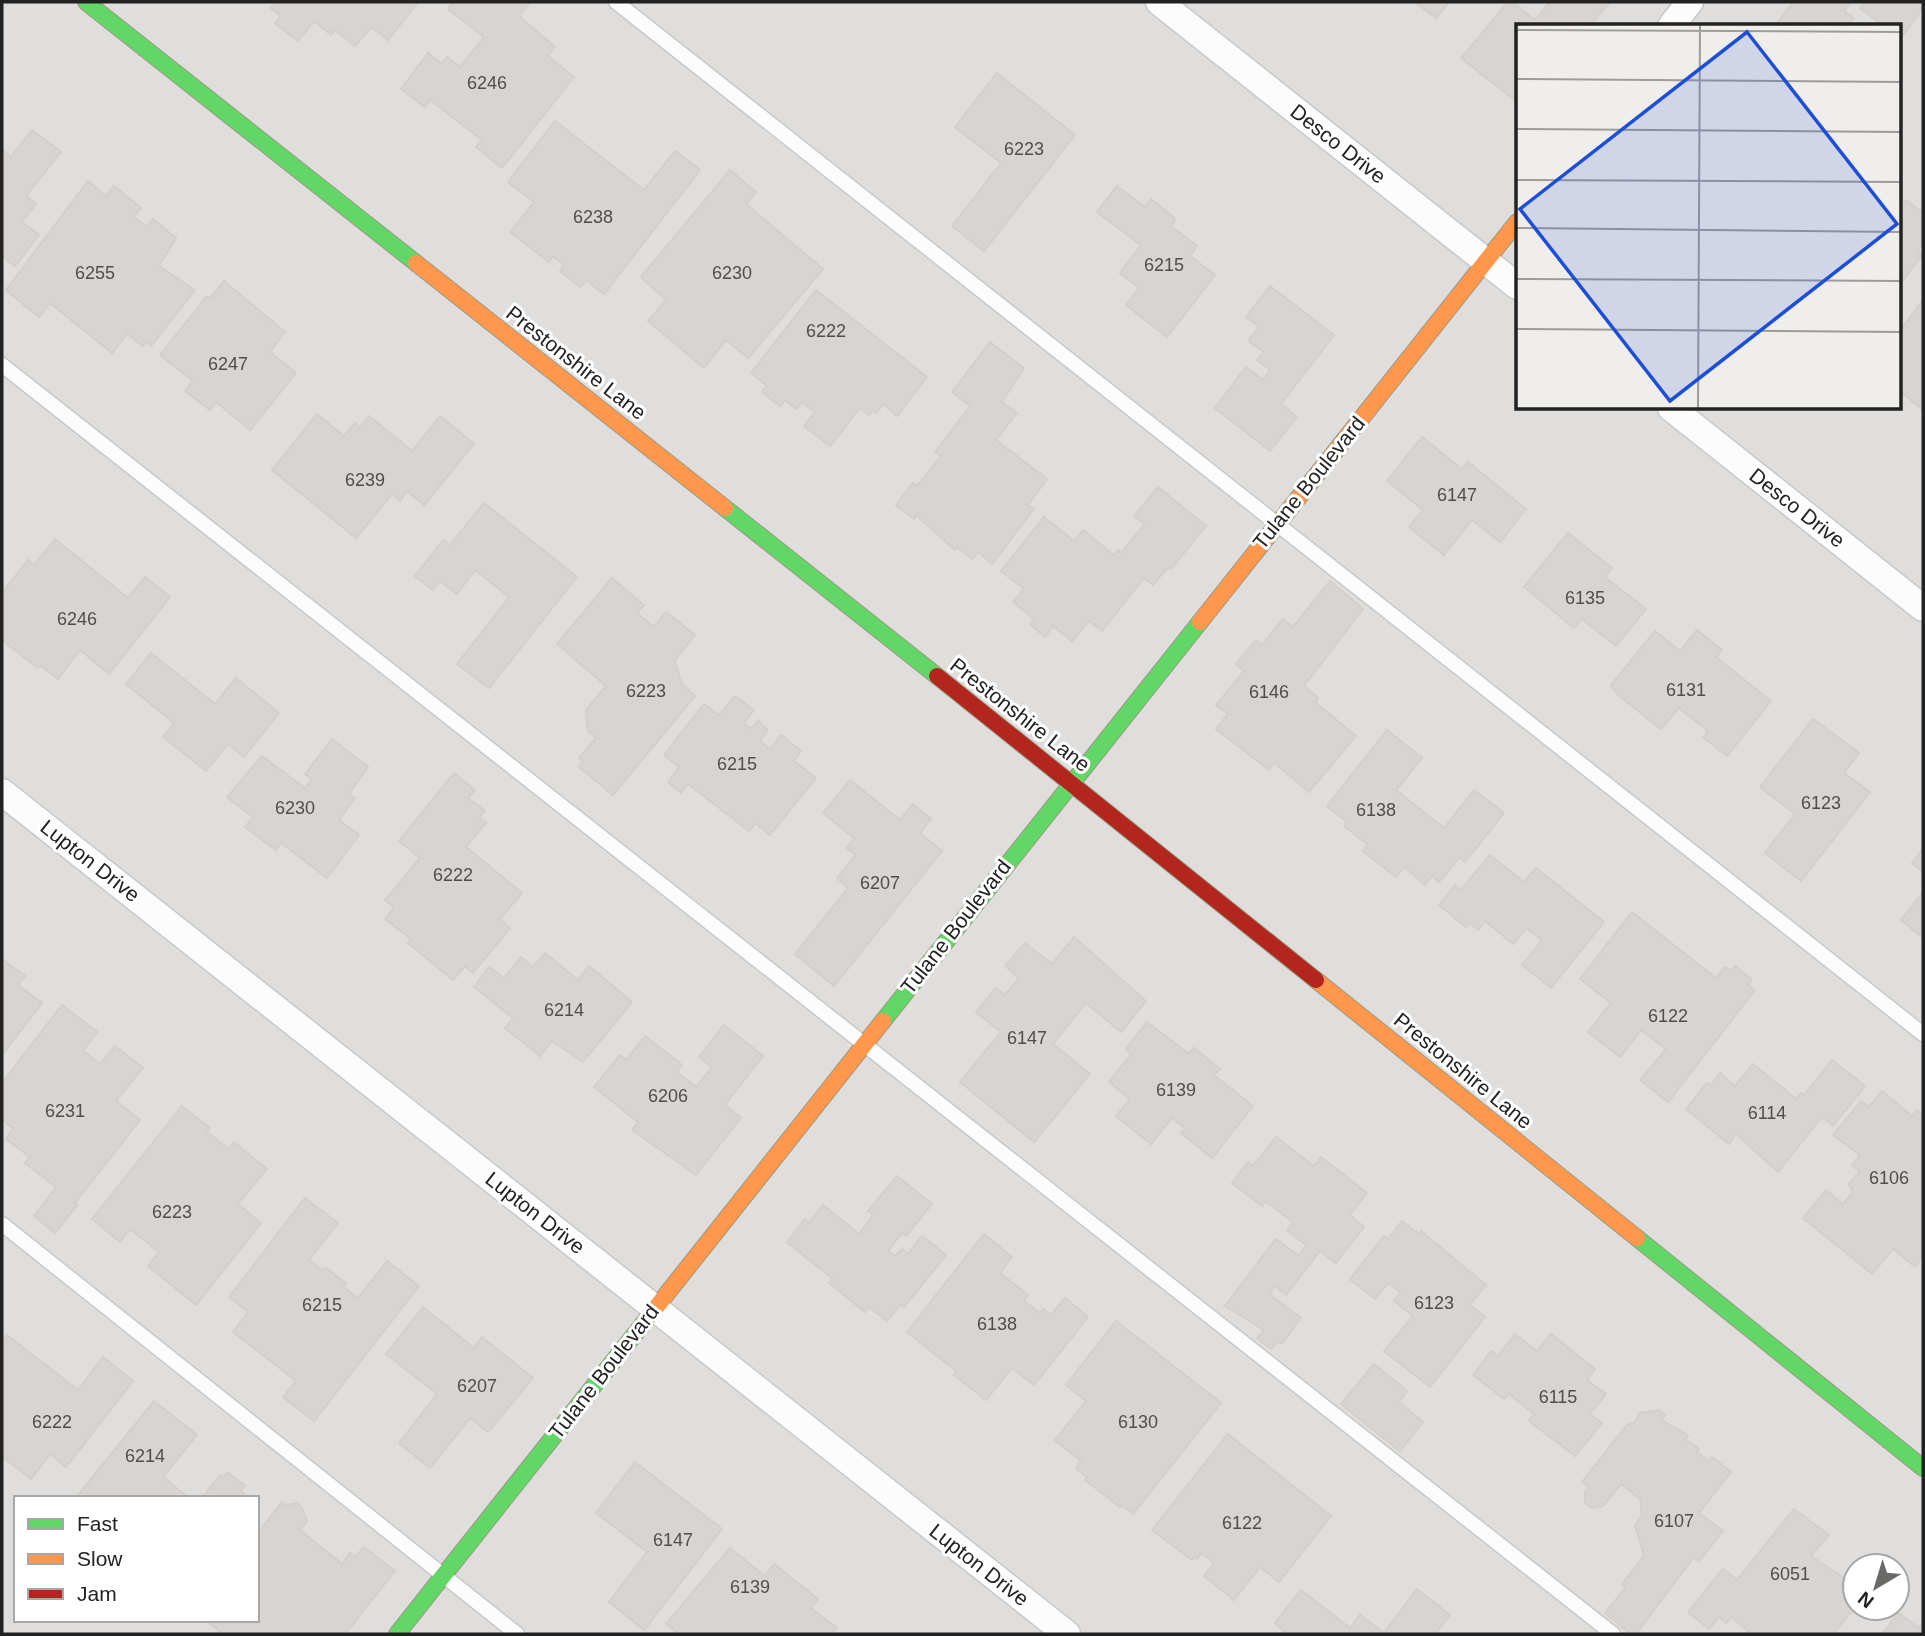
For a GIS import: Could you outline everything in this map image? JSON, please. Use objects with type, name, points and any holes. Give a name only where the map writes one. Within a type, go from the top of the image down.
[{"type":"street","name":"Prestonshire Lane","points":[[86,2],[1071,782],[1923,1468]]},
{"type":"street","name":"Desco Drive","points":[[1159,2],[1516,285]]},
{"type":"street","points":[[1673,24],[1690,2]]},
{"type":"street","name":"Tulane Boulevard","points":[[397,1634],[1516,223]]},
{"type":"street","name":"Desco Drive","points":[[1674,410],[1923,608]]},
{"type":"street","name":"Lupton Drive","points":[[2,792],[1067,1634]]},
{"type":"lane","points":[[616,2],[1923,1034]]},
{"type":"lane","points":[[2,365],[1613,1634]]},
{"type":"lane","points":[[2,1224],[517,1634]]},
{"type":"shaded area","points":[[2,2],[1923,2],[1923,1634],[2,1634]]},
{"type":"building","points":[[276,2],[418,2],[388,40],[371,27],[355,46],[335,30],[331,35],[314,21],[298,41],[275,23],[281,16],[271,8]]},
{"type":"building","points":[[453,2],[530,2],[519,16],[555,47],[548,56],[574,77],[502,168],[476,147],[482,140],[430,100],[425,107],[401,89],[428,53],[442,64],[447,57],[460,67],[484,37],[448,9]]},
{"type":"building","points":[[1415,2],[1449,2],[1436,18]]},
{"type":"building","points":[[1508,2],[1512,2],[1535,20],[1550,2],[1610,2],[1592,24],[1516,24],[1516,101],[1461,58]]},
{"type":"building","points":[[1793,2],[1851,2],[1844,11],[1854,18],[1850,24],[1776,24]]},
{"type":"building","points":[[1865,2],[1923,2],[1923,8],[1900,39],[1900,24],[1881,24],[1860,8]]},
{"type":"building","points":[[997,73],[1075,135],[984,251],[952,226],[1001,163],[955,127]]},
{"type":"building","points":[[555,121],[644,190],[675,151],[700,170],[604,294],[586,280],[580,287],[560,271],[564,265],[553,256],[549,262],[510,232],[534,202],[508,182]]},
{"type":"building","points":[[32,130],[61,152],[26,196],[36,204],[22,222],[39,235],[15,266],[2,256],[2,149],[11,157]]},
{"type":"building","points":[[730,170],[756,192],[746,204],[823,269],[748,358],[726,340],[704,368],[648,321],[666,300],[641,277]]},
{"type":"building","points":[[88,181],[106,196],[114,186],[141,208],[134,217],[147,227],[153,219],[176,238],[159,266],[195,290],[151,346],[146,342],[143,346],[127,334],[112,353],[50,303],[39,317],[6,290]]},
{"type":"building","points":[[1117,186],[1145,207],[1151,199],[1176,219],[1171,226],[1197,246],[1190,256],[1215,275],[1167,337],[1126,305],[1139,288],[1120,273],[1141,245],[1097,212]]},
{"type":"building","points":[[1906,200],[1923,213],[1923,244],[1917,251],[1922,255],[1900,285],[1900,208]]},
{"type":"building","points":[[224,281],[285,332],[270,352],[296,373],[250,430],[216,402],[210,410],[185,391],[193,381],[160,355],[207,296],[210,298]]},
{"type":"building","points":[[1270,286],[1334,335],[1281,404],[1297,417],[1270,451],[1215,408],[1246,367],[1263,380],[1270,370],[1257,360],[1264,352],[1248,341],[1259,327],[1246,317]]},
{"type":"building","points":[[816,290],[927,377],[897,416],[883,404],[876,413],[873,410],[869,415],[860,408],[830,446],[804,426],[815,412],[802,402],[796,409],[785,400],[780,406],[762,392],[767,386],[751,373]]},
{"type":"building","points":[[1923,300],[1923,410],[1900,391],[1900,331]]},
{"type":"building","points":[[990,342],[1024,368],[1002,402],[1017,413],[996,440],[1047,479],[1028,505],[1034,509],[992,564],[978,552],[972,559],[957,547],[955,550],[916,515],[914,519],[896,505],[913,483],[917,486],[941,456],[935,452],[970,406],[952,392]]},
{"type":"building","points":[[317,414],[344,436],[355,423],[360,428],[369,416],[412,451],[440,416],[474,444],[424,505],[407,491],[400,501],[392,494],[356,538],[272,470]]},
{"type":"building","points":[[1422,437],[1462,469],[1468,462],[1526,509],[1500,542],[1472,520],[1444,555],[1409,527],[1423,510],[1387,481]]},
{"type":"building","points":[[1158,487],[1206,526],[1171,569],[1168,567],[1153,585],[1144,578],[1102,631],[1089,621],[1072,641],[1053,626],[1045,637],[1030,624],[1034,619],[1013,602],[1024,589],[1001,571],[1044,517],[1074,541],[1083,530],[1114,555],[1118,550],[1121,553],[1145,524],[1134,516]]},
{"type":"building","points":[[484,503],[577,577],[489,688],[457,664],[509,597],[475,570],[457,594],[440,581],[433,590],[415,576],[443,540],[450,545]]},
{"type":"building","points":[[1568,533],[1612,568],[1605,577],[1646,609],[1616,646],[1582,619],[1574,628],[1524,587]]},
{"type":"building","points":[[55,539],[128,598],[145,577],[170,597],[109,674],[80,650],[58,679],[40,665],[38,668],[2,640],[2,593],[28,560],[34,565]]},
{"type":"building","points":[[612,578],[644,605],[637,613],[654,627],[666,612],[695,635],[675,660],[681,683],[695,696],[613,795],[579,767],[583,761],[579,758],[596,738],[588,731],[586,710],[606,686],[557,644]]},
{"type":"building","points":[[1330,581],[1363,609],[1304,686],[1318,698],[1315,702],[1356,736],[1309,792],[1274,763],[1269,770],[1216,729],[1228,714],[1216,705],[1244,671],[1236,664],[1256,640],[1262,645],[1283,619],[1293,627]]},
{"type":"building","points":[[1697,630],[1722,650],[1716,657],[1771,701],[1727,756],[1703,737],[1708,731],[1679,708],[1661,729],[1618,695],[1611,685],[1655,631],[1680,651]]},
{"type":"building","points":[[151,653],[215,704],[236,678],[279,713],[244,757],[228,744],[206,771],[163,737],[174,723],[126,684]]},
{"type":"building","points":[[735,696],[754,710],[744,723],[751,729],[758,721],[768,730],[760,741],[770,749],[781,735],[801,751],[794,761],[816,778],[770,835],[756,823],[749,831],[688,784],[681,793],[668,782],[679,767],[664,755],[704,704],[719,715]]},
{"type":"building","points":[[1813,719],[1859,753],[1844,773],[1870,792],[1801,881],[1765,853],[1795,814],[1760,787]]},
{"type":"building","points":[[1387,730],[1422,758],[1396,790],[1444,828],[1474,790],[1504,813],[1465,862],[1459,858],[1439,882],[1432,876],[1425,885],[1404,867],[1396,877],[1363,851],[1368,845],[1344,826],[1347,822],[1327,806]]},
{"type":"building","points":[[332,739],[368,767],[349,794],[355,798],[339,820],[359,835],[327,878],[281,843],[276,850],[245,827],[253,817],[227,797],[262,756],[305,788],[312,779],[305,774]]},
{"type":"building","points":[[454,773],[475,790],[468,798],[485,811],[479,818],[486,823],[466,847],[522,893],[500,919],[510,928],[473,973],[465,966],[453,980],[408,943],[411,939],[385,919],[394,907],[385,900],[420,858],[399,841]]},
{"type":"building","points":[[850,780],[900,820],[913,804],[931,819],[920,833],[942,851],[834,986],[795,954],[848,888],[837,878],[856,855],[847,848],[854,838],[823,813]]},
{"type":"building","points":[[1923,849],[1923,872],[1912,863]]},
{"type":"building","points":[[1490,855],[1524,882],[1536,868],[1604,922],[1551,988],[1522,965],[1542,940],[1526,928],[1513,944],[1485,921],[1478,930],[1470,923],[1466,927],[1439,905],[1455,885],[1461,890]]},
{"type":"building","points":[[1923,892],[1923,938],[1901,920]]},
{"type":"building","points":[[1632,912],[1716,978],[1725,967],[1731,971],[1735,966],[1752,980],[1748,985],[1755,990],[1668,1102],[1640,1080],[1666,1049],[1641,1030],[1620,1057],[1588,1032],[1611,1003],[1580,979]]},
{"type":"building","points":[[1074,937],[1146,1001],[1121,1032],[1086,1003],[1053,1044],[1090,1074],[1034,1142],[960,1082],[1001,1032],[976,1012],[996,988],[1005,995],[1019,978],[1005,966],[1025,943],[1052,964]]},
{"type":"building","points":[[545,953],[578,980],[589,966],[632,1002],[583,1062],[552,1041],[540,1056],[505,1028],[513,1018],[474,987],[489,967],[504,978],[521,957],[533,967]]},
{"type":"building","points":[[2,959],[25,976],[18,985],[42,1003],[2,1055]]},
{"type":"building","points":[[62,1005],[97,1032],[83,1051],[100,1064],[115,1046],[143,1068],[116,1101],[140,1120],[55,1233],[34,1216],[56,1187],[25,1163],[30,1157],[6,1139],[13,1128],[2,1120],[2,1083]]},
{"type":"building","points":[[1147,1022],[1189,1054],[1194,1048],[1220,1069],[1214,1075],[1253,1106],[1212,1158],[1181,1133],[1185,1128],[1172,1118],[1151,1144],[1116,1116],[1130,1099],[1109,1082],[1131,1054],[1126,1049]]},
{"type":"building","points":[[724,1025],[763,1056],[725,1105],[741,1118],[696,1175],[632,1130],[638,1122],[594,1087],[620,1055],[626,1060],[645,1036],[682,1065],[677,1072],[696,1087],[712,1067],[699,1057]]},
{"type":"building","points":[[1832,1060],[1865,1086],[1833,1126],[1822,1117],[1778,1172],[1736,1134],[1729,1144],[1686,1109],[1707,1083],[1711,1085],[1720,1073],[1735,1086],[1753,1064],[1796,1099],[1801,1093],[1804,1095]]},
{"type":"building","points":[[1882,1091],[1912,1116],[1917,1110],[1923,1115],[1923,1256],[1915,1267],[1893,1249],[1872,1274],[1803,1218],[1826,1190],[1843,1204],[1853,1192],[1849,1184],[1860,1171],[1852,1165],[1860,1155],[1833,1135],[1861,1101],[1869,1107]]},
{"type":"building","points":[[182,1106],[210,1128],[207,1132],[229,1149],[234,1142],[267,1169],[238,1204],[261,1223],[196,1305],[148,1266],[159,1252],[130,1229],[120,1242],[92,1219]]},
{"type":"building","points":[[1276,1137],[1314,1166],[1321,1157],[1367,1193],[1350,1215],[1364,1227],[1336,1263],[1320,1251],[1286,1295],[1275,1286],[1269,1294],[1301,1318],[1282,1344],[1278,1341],[1271,1349],[1257,1338],[1264,1330],[1225,1306],[1276,1239],[1299,1256],[1306,1245],[1287,1230],[1293,1222],[1265,1201],[1262,1206],[1232,1183],[1248,1162],[1253,1166]]},
{"type":"building","points":[[897,1176],[932,1204],[906,1236],[902,1233],[888,1251],[895,1256],[902,1249],[908,1254],[922,1236],[946,1255],[904,1307],[901,1304],[887,1321],[869,1307],[865,1312],[829,1283],[833,1279],[787,1242],[805,1219],[809,1223],[823,1205],[859,1234],[873,1215],[868,1211]]},
{"type":"building","points":[[305,1198],[338,1223],[309,1260],[322,1270],[325,1267],[346,1283],[344,1287],[358,1298],[387,1261],[419,1286],[314,1421],[283,1397],[296,1381],[233,1332],[248,1312],[229,1297]]},
{"type":"building","points":[[1402,1221],[1419,1234],[1421,1231],[1486,1285],[1470,1305],[1485,1317],[1430,1387],[1384,1351],[1413,1316],[1394,1301],[1401,1292],[1388,1283],[1375,1299],[1350,1279],[1384,1236],[1388,1239]]},
{"type":"building","points":[[984,1234],[1012,1257],[1000,1273],[1028,1295],[1024,1301],[1040,1313],[1043,1309],[1051,1315],[1065,1298],[1088,1317],[1034,1385],[1012,1368],[986,1400],[954,1375],[956,1371],[907,1332]]},
{"type":"building","points":[[423,1307],[474,1348],[482,1337],[533,1378],[488,1432],[470,1418],[430,1468],[399,1443],[437,1394],[386,1354]]},
{"type":"building","points":[[1116,1321],[1221,1403],[1133,1514],[1085,1480],[1087,1477],[1076,1468],[1081,1461],[1055,1440],[1086,1401],[1066,1385]]},
{"type":"building","points":[[1515,1334],[1537,1351],[1551,1334],[1595,1369],[1587,1380],[1606,1394],[1590,1414],[1602,1423],[1575,1456],[1529,1421],[1534,1414],[1509,1394],[1504,1399],[1473,1375],[1491,1351],[1498,1356]]},
{"type":"building","points":[[7,1335],[78,1390],[103,1357],[133,1381],[66,1467],[50,1454],[31,1479],[4,1458],[2,1461],[2,1341]]},
{"type":"building","points":[[1374,1364],[1407,1391],[1399,1402],[1423,1422],[1400,1451],[1341,1404]]},
{"type":"building","points":[[154,1401],[197,1435],[163,1477],[187,1496],[79,1494]]},
{"type":"building","points":[[1659,1410],[1665,1415],[1662,1420],[1688,1436],[1685,1439],[1699,1449],[1697,1452],[1708,1461],[1712,1457],[1731,1472],[1699,1513],[1723,1531],[1699,1561],[1694,1557],[1636,1634],[1631,1634],[1605,1613],[1626,1587],[1622,1584],[1644,1556],[1635,1525],[1642,1516],[1640,1499],[1621,1484],[1603,1506],[1592,1508],[1585,1503],[1585,1492],[1589,1487],[1582,1482],[1627,1425],[1635,1423],[1639,1413]]},
{"type":"building","points":[[1228,1434],[1331,1516],[1279,1582],[1260,1567],[1234,1600],[1204,1576],[1214,1563],[1202,1553],[1192,1560],[1152,1530]]},
{"type":"building","points":[[635,1462],[722,1529],[644,1630],[609,1602],[647,1552],[596,1513]]},
{"type":"building","points":[[227,1472],[245,1486],[241,1491],[245,1496],[204,1496],[220,1475],[223,1477]]},
{"type":"building","points":[[282,1502],[286,1505],[297,1503],[307,1521],[300,1530],[342,1564],[350,1553],[355,1557],[364,1547],[395,1571],[345,1634],[223,1634],[208,1622],[259,1622],[259,1531]]},
{"type":"building","points":[[1794,1509],[1829,1535],[1811,1556],[1841,1576],[1841,1622],[1843,1622],[1833,1634],[1747,1634],[1749,1632],[1731,1617],[1726,1623],[1719,1617],[1709,1629],[1688,1612],[1723,1569],[1737,1580]]},
{"type":"building","points":[[730,1548],[765,1576],[774,1564],[818,1599],[811,1608],[837,1628],[831,1634],[679,1634],[666,1624]]},
{"type":"building","points":[[1417,1589],[1450,1615],[1435,1634],[1287,1634],[1275,1623],[1301,1590],[1350,1628],[1360,1615],[1384,1633]]},
{"type":"building","points":[[1892,1622],[1910,1622],[1918,1628],[1923,1624],[1923,1634],[1882,1634]]},
{"type":"traffic: fast","points":[[86,2],[416,263]]},
{"type":"traffic: fast","points":[[725,508],[937,676]]},
{"type":"traffic: fast","points":[[883,1021],[1200,622]]},
{"type":"traffic: fast","points":[[1637,1238],[1923,1468]]},
{"type":"traffic: fast","points":[[397,1634],[650,1315]]},
{"type":"traffic: slow","points":[[1200,622],[1516,223]]},
{"type":"traffic: slow","points":[[416,263],[725,508]]},
{"type":"traffic: slow","points":[[1316,980],[1637,1238]]},
{"type":"traffic: slow","points":[[650,1315],[883,1021]]},
{"type":"traffic: jam","points":[[937,676],[1316,980]]}]
